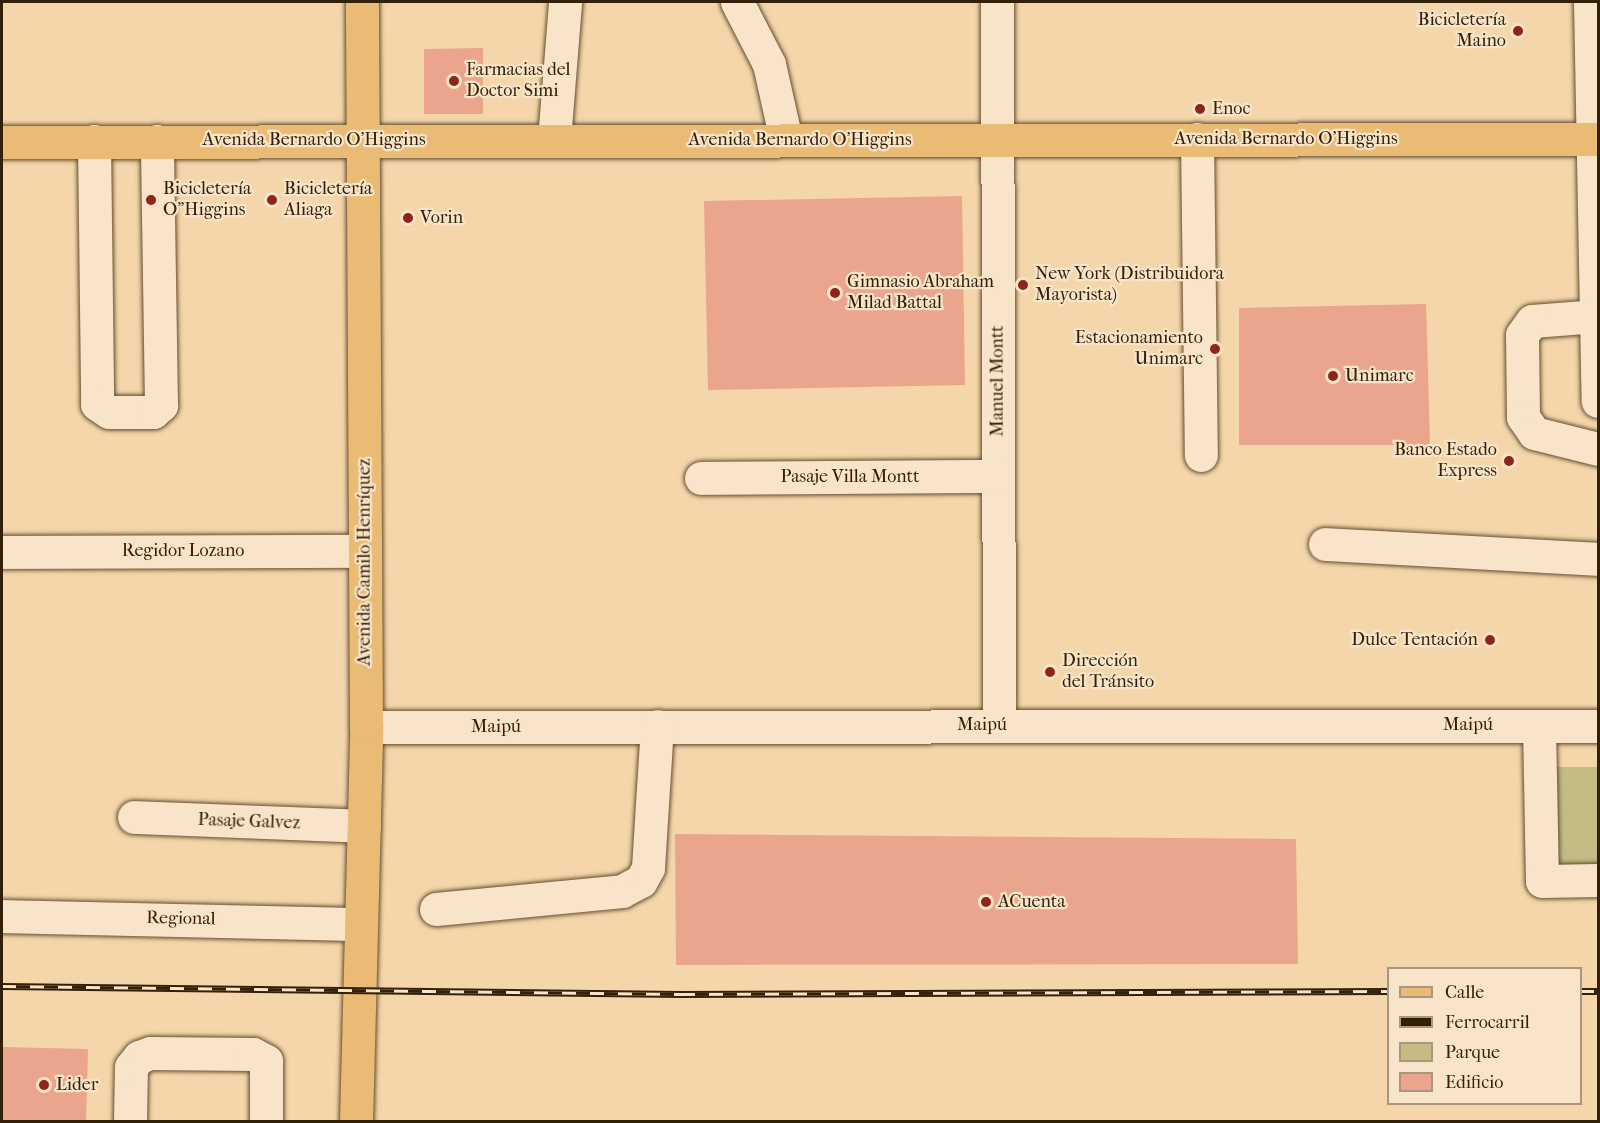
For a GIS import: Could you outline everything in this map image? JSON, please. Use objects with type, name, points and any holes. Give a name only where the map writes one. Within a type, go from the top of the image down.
[{"type":"main road","name":"Avenida Camilo Henríquez","points":[[356,1122],[366,727],[362,2]]},
{"type":"main road","name":"Avenida Bernardo O'Higgins","points":[[2,142],[1596,139]]},
{"type":"street","points":[[554,140],[565,2]]},
{"type":"street","points":[[737,2],[769,64],[786,140]]},
{"type":"street","name":"Manuel Montt","points":[[997,2],[999,725]]},
{"type":"street","points":[[1590,2],[1596,139],[1599,401]]},
{"type":"street","points":[[1197,139],[1201,455]]},
{"type":"street","points":[[94,141],[97,404],[109,412],[153,412],[161,405],[157,141]]},
{"type":"street","points":[[1597,315],[1532,321],[1522,336],[1523,417],[1534,434],[1599,449]]},
{"type":"street","name":"Pasaje Villa Montt","points":[[701,478],[998,476]]},
{"type":"street","points":[[1325,544],[1599,559]]},
{"type":"street","name":"Regidor Lozano","points":[[2,552],[364,551]]},
{"type":"street","points":[[436,909],[622,891],[641,881],[648,868],[657,726]]},
{"type":"street","points":[[1539,726],[1542,881],[1599,880]]},
{"type":"street","name":"Maipú","points":[[366,727],[1599,726]]},
{"type":"street","name":"Pasaje Galvez","points":[[134,817],[364,826]]},
{"type":"street","name":"Regional","points":[[2,916],[360,924]]},
{"type":"street","points":[[130,1122],[131,1067],[139,1058],[150,1053],[253,1054],[266,1060],[266,1122]]},
{"type":"green space","points":[[1544,767],[1598,767],[1598,867],[1544,868]]},
{"type":"building","name":"Farmacias del Doctor Simi","points":[[483,48],[483,114],[424,114],[424,49]]},
{"type":"building","name":"Gimnasio Abraham Milad Battal","points":[[962,196],[965,385],[708,390],[704,201]]},
{"type":"building","name":"Unimarc","points":[[1426,304],[1430,445],[1239,445],[1239,308]]},
{"type":"building","name":"ACuenta","points":[[675,834],[1296,839],[1298,964],[676,965]]},
{"type":"building","name":"Lider","points":[[2,1047],[88,1049],[86,1122],[2,1122]]},
{"type":"railway","points":[[2,986],[681,994],[1387,991]]},
{"type":"railway","points":[[1582,991],[1598,991]]},
{"type":"place","name":"Bicicletería Maino","points":[[1518,31]]},
{"type":"place","name":"Farmacias del Doctor Simi","points":[[454,81]]},
{"type":"place","name":"Enoc","points":[[1200,109]]},
{"type":"place","name":"Bicicletería O\"Higgins","points":[[151,200]]},
{"type":"place","name":"Bicicletería Aliaga","points":[[272,200]]},
{"type":"place","name":"Vorin","points":[[408,218]]},
{"type":"place","name":"New York (Distribuidora Mayorista)","points":[[1023,285]]},
{"type":"place","name":"Gimnasio Abraham Milad Battal","points":[[835,293]]},
{"type":"place","name":"Estacionamiento Unimarc","points":[[1215,349]]},
{"type":"place","name":"Unimarc","points":[[1333,376]]},
{"type":"place","name":"Banco Estado Express","points":[[1509,461]]},
{"type":"place","name":"Dulce Tentación","points":[[1490,640]]},
{"type":"place","name":"Dirección del Tránsito","points":[[1050,672]]},
{"type":"place","name":"ACuenta","points":[[986,902]]},
{"type":"place","name":"Lider","points":[[44,1085]]}]
